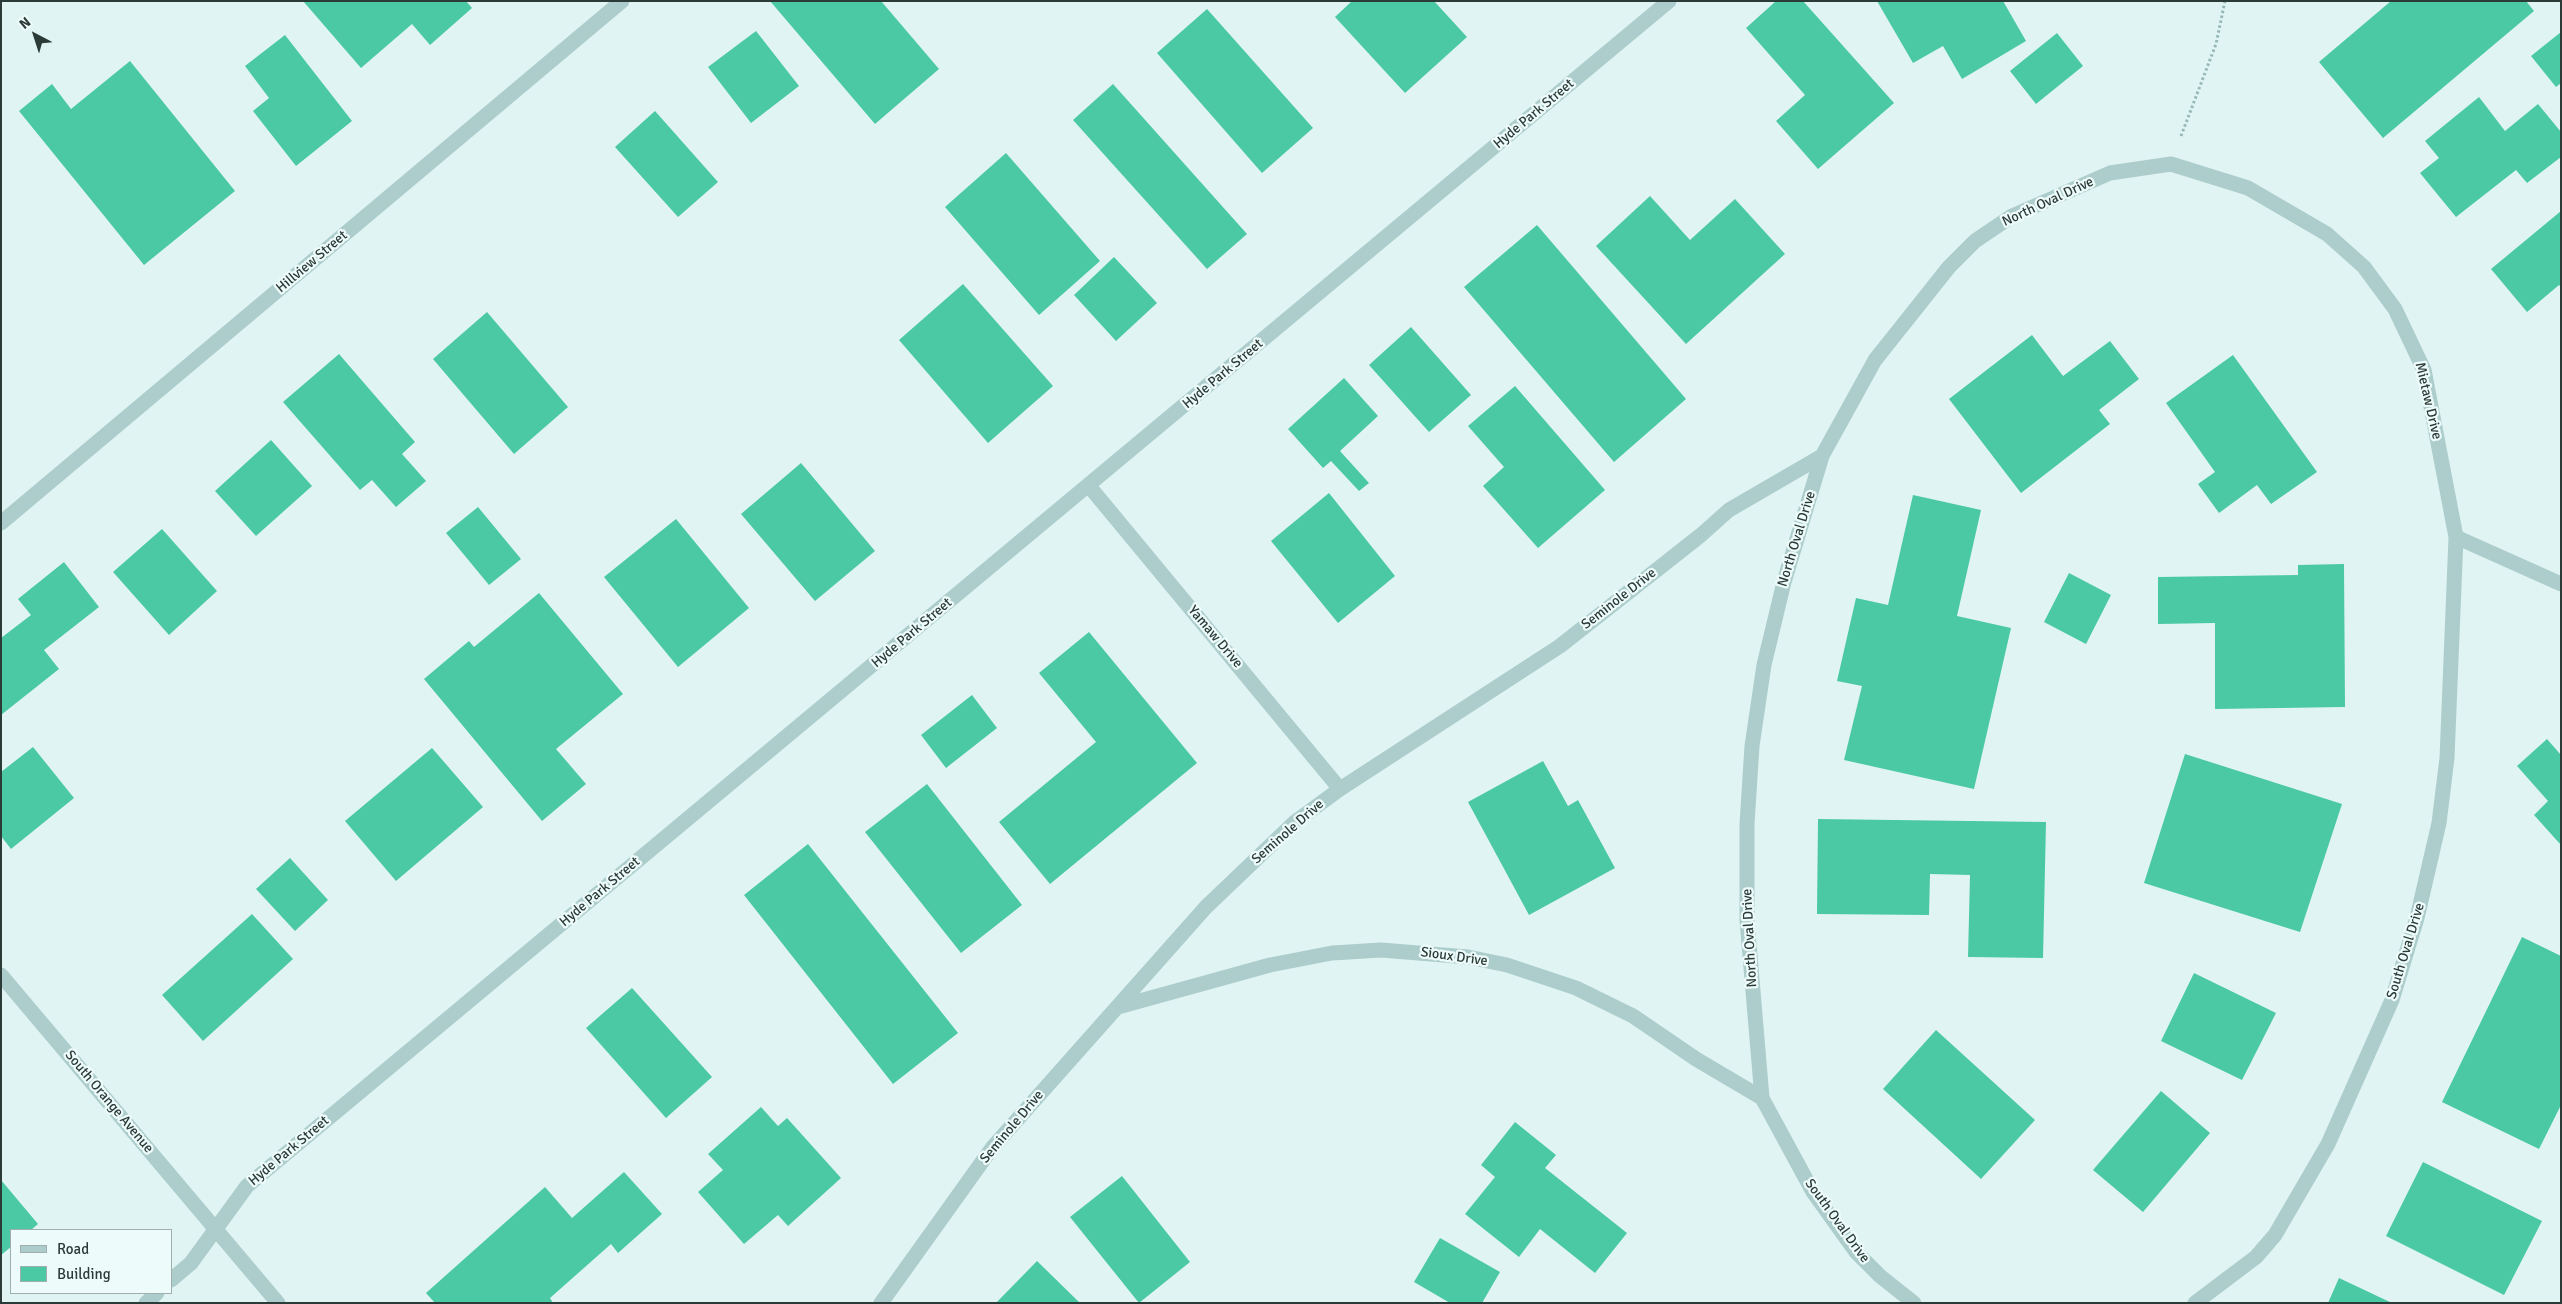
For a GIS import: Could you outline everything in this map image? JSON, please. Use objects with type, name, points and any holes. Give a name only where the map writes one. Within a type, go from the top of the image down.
[{"type":"street","name":"Hillview Street","points":[[1,523],[622,1]]},
{"type":"street","name":"Hyde Park Street","points":[[172,1279],[191,1264],[247,1186],[1669,1]]},
{"type":"street","name":"North Oval Drive","points":[[1762,1098],[1748,920],[1746,824],[1752,746],[1764,666],[1782,591],[1822,456],[1875,360],[1949,267],[1976,241],[2012,216],[2110,173],[2171,164]]},
{"type":"street","name":"Mietaw Drive","points":[[2171,164],[2248,188],[2327,234],[2364,267],[2395,308],[2424,370],[2456,537]]},
{"type":"street","name":"Seminole Drive","points":[[881,1303],[992,1148],[1206,907],[1296,822],[1340,789],[1560,646],[1701,535],[1729,510],[1822,456]]},
{"type":"street","name":"Yamaw Drive","points":[[1089,486],[1340,789]]},
{"type":"street","points":[[2456,537],[2561,584]]},
{"type":"street","name":"South Oval Drive","points":[[2195,1303],[2256,1257],[2275,1235],[2328,1144],[2392,1000],[2417,918],[2439,823],[2447,758],[2456,537]]},
{"type":"street","name":"Sioux Drive","points":[[1118,1007],[1270,965],[1332,953],[1381,950],[1428,952],[1468,957],[1507,965],[1576,988],[1633,1016],[1696,1059],[1762,1098]]},
{"type":"street","name":"South Orange Avenue","points":[[1,975],[278,1303]]},
{"type":"street","name":"South Oval Drive","points":[[1762,1098],[1813,1192],[1856,1252],[1880,1276],[1914,1303]]},
{"type":"street","points":[[146,1303],[156,1294]]},
{"type":"path","points":[[2171,164],[2216,44],[2225,1]]},
{"type":"building","points":[[303,1],[466,1],[472,8],[430,45],[412,24],[361,68]]},
{"type":"building","points":[[770,1],[881,1],[939,69],[875,124]]},
{"type":"building","points":[[1352,1],[1434,1],[1467,37],[1405,93],[1335,17]]},
{"type":"building","points":[[1776,1],[1803,1],[1894,103],[1818,169],[1776,121],[1805,95],[1746,28]]},
{"type":"building","points":[[1877,1],[2003,1],[2026,41],[1962,79],[1943,46],[1913,63]]},
{"type":"building","points":[[2391,1],[2526,1],[2534,11],[2383,138],[2319,62]]},
{"type":"building","points":[[1207,9],[1313,128],[1262,173],[1157,53]]},
{"type":"building","points":[[756,31],[799,86],[751,123],[708,67]]},
{"type":"building","points":[[2561,32],[2561,83],[2556,87],[2531,56]]},
{"type":"building","points":[[2057,33],[2083,66],[2036,104],[2010,71]]},
{"type":"building","points":[[285,35],[352,121],[296,166],[253,111],[269,98],[245,66]]},
{"type":"building","points":[[130,61],[235,191],[144,265],[19,111],[52,84],[71,109]]},
{"type":"building","points":[[1113,84],[1247,234],[1207,269],[1073,120]]},
{"type":"building","points":[[2479,97],[2505,131],[2538,104],[2561,132],[2561,157],[2527,183],[2516,170],[2456,217],[2420,173],[2439,158],[2425,141]]},
{"type":"building","points":[[655,111],[718,182],[678,217],[615,147]]},
{"type":"building","points":[[1006,153],[1100,261],[1039,315],[945,207]]},
{"type":"building","points":[[1650,196],[1690,240],[1735,199],[1785,254],[1686,344],[1596,246]]},
{"type":"building","points":[[2561,211],[2561,287],[2559,285],[2527,312],[2491,269]]},
{"type":"building","points":[[1537,225],[1686,399],[1614,462],[1464,287]]},
{"type":"building","points":[[1114,257],[1157,303],[1116,341],[1074,295]]},
{"type":"building","points":[[963,284],[1053,386],[988,443],[899,340]]},
{"type":"building","points":[[487,312],[568,407],[514,454],[433,359]]},
{"type":"building","points":[[1411,327],[1471,395],[1429,432],[1369,365]]},
{"type":"building","points":[[2032,335],[2063,376],[2110,341],[2139,379],[2099,410],[2110,424],[2021,493],[1949,399]]},
{"type":"building","points":[[339,354],[415,442],[402,454],[426,481],[396,507],[372,480],[360,490],[283,402]]},
{"type":"building","points":[[2233,355],[2317,472],[2271,504],[2257,485],[2219,513],[2198,484],[2215,472],[2166,403]]},
{"type":"building","points":[[1344,378],[1378,416],[1340,451],[1369,483],[1359,491],[1331,461],[1323,468],[1288,429]]},
{"type":"building","points":[[1515,386],[1605,490],[1538,548],[1483,486],[1504,467],[1468,426]]},
{"type":"building","points":[[271,440],[312,486],[256,536],[215,491]]},
{"type":"building","points":[[801,463],[875,551],[815,601],[741,514]]},
{"type":"building","points":[[1329,493],[1395,576],[1338,623],[1271,541]]},
{"type":"building","points":[[1913,495],[1981,510],[1957,616],[2011,628],[1974,789],[1844,760],[1862,686],[1837,681],[1856,598],[1888,605]]},
{"type":"building","points":[[478,507],[521,559],[489,585],[446,533]]},
{"type":"building","points":[[676,519],[749,608],[678,667],[604,577]]},
{"type":"building","points":[[162,529],[217,591],[169,635],[113,572]]},
{"type":"building","points":[[64,562],[99,607],[44,650],[59,669],[1,715],[1,638],[31,615],[18,599]]},
{"type":"building","points":[[2344,564],[2345,707],[2215,709],[2215,623],[2158,624],[2158,577],[2298,575],[2298,565]]},
{"type":"building","points":[[2069,573],[2111,595],[2086,644],[2044,622]]},
{"type":"building","points":[[539,593],[623,694],[556,749],[586,784],[542,821],[424,679],[469,641],[474,647]]},
{"type":"building","points":[[1089,632],[1197,763],[1050,884],[999,822],[1096,742],[1039,673]]},
{"type":"building","points":[[972,695],[997,728],[946,768],[921,735]]},
{"type":"building","points":[[2547,739],[2561,755],[2561,845],[2534,815],[2548,801],[2517,766]]},
{"type":"building","points":[[33,747],[74,798],[11,849],[1,836],[1,772]]},
{"type":"building","points":[[432,748],[483,807],[396,881],[345,821]]},
{"type":"building","points":[[2185,754],[2342,804],[2300,932],[2144,883]]},
{"type":"building","points":[[1543,761],[1568,806],[1578,800],[1615,868],[1529,915],[1468,802]]},
{"type":"building","points":[[927,784],[1022,905],[961,953],[865,832]]},
{"type":"building","points":[[1818,819],[2046,822],[2043,958],[1968,957],[1970,875],[1930,874],[1929,915],[1817,914]]},
{"type":"building","points":[[808,844],[958,1033],[893,1084],[744,895]]},
{"type":"building","points":[[290,858],[328,900],[295,931],[256,889]]},
{"type":"building","points":[[252,914],[293,959],[203,1041],[162,995]]},
{"type":"building","points":[[2522,937],[2561,956],[2561,1105],[2539,1149],[2442,1102]]},
{"type":"building","points":[[2194,973],[2276,1013],[2242,1080],[2161,1041]]},
{"type":"building","points":[[632,988],[712,1077],[666,1118],[586,1028]]},
{"type":"building","points":[[1936,1030],[2035,1120],[1981,1179],[1883,1089]]},
{"type":"building","points":[[2161,1091],[2210,1133],[2143,1212],[2093,1170]]},
{"type":"building","points":[[761,1107],[778,1126],[787,1118],[841,1178],[788,1226],[778,1215],[744,1244],[698,1192],[723,1170],[708,1154]]},
{"type":"building","points":[[1515,1122],[1556,1155],[1545,1168],[1627,1233],[1595,1273],[1540,1229],[1519,1257],[1465,1214],[1495,1177],[1481,1165]]},
{"type":"building","points":[[2423,1162],[2542,1221],[2504,1295],[2386,1236]]},
{"type":"building","points":[[624,1172],[662,1214],[618,1253],[611,1244],[550,1298],[553,1303],[435,1303],[426,1293],[545,1187],[572,1218]]},
{"type":"building","points":[[1122,1176],[1190,1262],[1139,1303],[1070,1217]]},
{"type":"building","points":[[1,1180],[38,1224],[32,1229],[10,1229],[10,1248],[1,1255]]},
{"type":"building","points":[[1440,1238],[1500,1272],[1482,1303],[1450,1303],[1414,1282]]},
{"type":"building","points":[[1037,1261],[1080,1303],[996,1303]]},
{"type":"building","points":[[2339,1278],[2392,1303],[2328,1303]]}]
